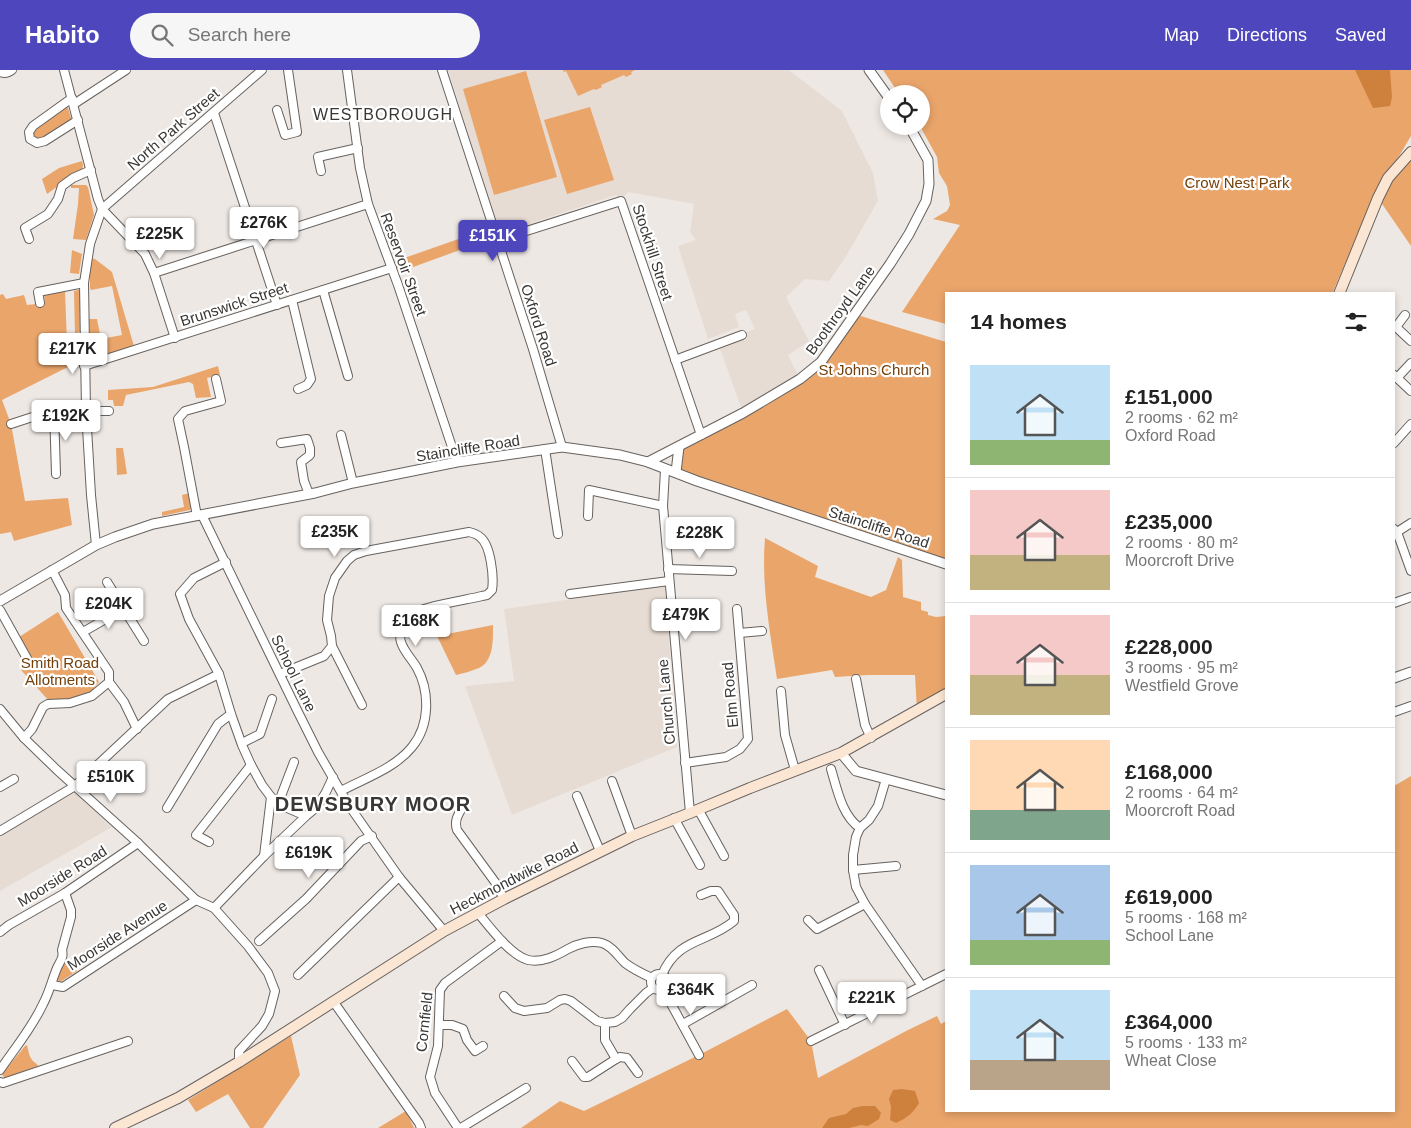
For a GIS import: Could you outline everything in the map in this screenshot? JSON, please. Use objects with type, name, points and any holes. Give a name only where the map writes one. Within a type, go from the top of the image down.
[{"type":"main road","points":[[1340,292],[1388,178],[1411,152]]},
{"type":"main road","name":"Heckmondwike Road","points":[[115,1128],[178,1098],[239,1062],[444,931],[504,899],[632,836],[841,753],[871,738],[945,695]]},
{"type":"street","points":[[0,72],[8,73],[12,70]]},
{"type":"street","points":[[64,70],[102,209],[145,254],[154,274],[175,338]]},
{"type":"street","points":[[78,120],[45,141],[37,143],[30,139],[29,132],[33,126],[126,70]]},
{"type":"street","name":"North Park Street","points":[[102,209],[262,70]]},
{"type":"street","points":[[276,110],[285,135],[297,132],[288,70]]},
{"type":"street","name":"Reservoir Street","points":[[347,70],[360,168],[368,204],[392,268],[457,462]]},
{"type":"street","name":"Oxford Road","points":[[442,70],[533,349],[562,447]]},
{"type":"street","points":[[869,70],[880,85]]},
{"type":"street","points":[[214,113],[277,305]]},
{"type":"street","name":"Boothroyd Lane","points":[[648,462],[740,414],[800,379],[821,362],[890,264],[909,234],[926,201],[929,184],[928,160],[914,135]]},
{"type":"street","points":[[321,171],[318,157],[358,148]]},
{"type":"street","points":[[29,240],[25,228],[48,214],[58,199],[62,186],[73,178],[91,170]]},
{"type":"street","name":"Stockhill Street","points":[[498,240],[622,201],[701,435]]},
{"type":"street","points":[[154,274],[368,204]]},
{"type":"street","points":[[96,545],[91,495],[84,366],[84,283],[90,244],[102,209]]},
{"type":"street","name":"Brunswick Street","points":[[84,366],[392,268]]},
{"type":"street","points":[[40,304],[38,292],[84,283]]},
{"type":"street","points":[[323,290],[348,376]]},
{"type":"street","points":[[292,300],[311,379],[307,385],[298,389]]},
{"type":"street","points":[[1405,314],[1395,327],[1411,341]]},
{"type":"street","points":[[675,360],[742,335]]},
{"type":"street","points":[[1411,363],[1395,376],[1411,391]]},
{"type":"street","name":"School Lane","points":[[216,379],[221,401],[185,411],[178,419],[200,516],[226,562],[301,718],[341,792],[399,877],[444,931]]},
{"type":"street","points":[[11,424],[54,410],[86,408],[110,411]]},
{"type":"street","points":[[54,410],[56,474]]},
{"type":"street","points":[[1395,442],[1411,424]]},
{"type":"street","points":[[341,435],[353,483]]},
{"type":"street","points":[[281,443],[307,439],[310,455],[301,462],[304,481],[309,494]]},
{"type":"street","name":"Staincliffe Road","points":[[0,601],[96,545],[153,524],[309,494],[457,462],[562,447],[620,454],[648,462],[697,481],[945,564]]},
{"type":"street","points":[[676,472],[679,447]]},
{"type":"street","points":[[545,449],[558,534]]},
{"type":"street","name":"Church Lane","points":[[665,470],[663,506],[669,581],[685,763],[694,811]]},
{"type":"street","points":[[588,516],[589,490],[663,506]]},
{"type":"street","points":[[1411,523],[1395,530],[1411,571]]},
{"type":"street","points":[[341,792],[377,774],[399,760],[413,746],[422,730],[427,706],[423,684],[417,667],[406,653],[400,640],[401,629],[412,615],[420,611],[482,596],[492,590],[490,560],[485,542],[480,536],[469,532],[366,551],[354,555],[334,578],[329,596],[327,620],[332,646],[362,705]]},
{"type":"street","points":[[226,562],[194,578],[180,594],[189,619],[219,674],[242,743],[262,785],[278,804],[306,816]]},
{"type":"street","points":[[668,569],[732,571]]},
{"type":"street","points":[[52,570],[65,596],[66,608],[109,672],[109,682],[124,702],[138,729]]},
{"type":"street","points":[[570,594],[669,581]]},
{"type":"street","points":[[107,582],[144,641]]},
{"type":"street","points":[[1395,602],[1411,597]]},
{"type":"street","points":[[83,632],[124,609]]},
{"type":"street","name":"Elm Road","points":[[685,763],[726,757],[740,749],[748,739],[737,609]]},
{"type":"street","points":[[0,610],[29,662]]},
{"type":"street","points":[[739,632],[762,631]]},
{"type":"street","points":[[280,674],[324,656],[332,646]]},
{"type":"street","points":[[1395,678],[1411,672]]},
{"type":"street","points":[[0,831],[75,786],[168,699],[219,674]]},
{"type":"street","points":[[856,679],[865,725],[871,738]]},
{"type":"street","points":[[24,738],[32,729],[43,707],[48,704],[70,703],[92,696],[109,682]]},
{"type":"street","points":[[781,690],[785,735],[795,770]]},
{"type":"street","points":[[242,743],[260,734],[272,699]]},
{"type":"street","points":[[1395,712],[1411,706]]},
{"type":"street","points":[[0,709],[24,738],[196,900],[214,908],[248,946],[268,973],[275,991],[269,1014],[262,1026],[239,1051],[239,1062]]},
{"type":"street","points":[[167,808],[218,724],[231,714]]},
{"type":"street","points":[[841,753],[856,771],[945,795]]},
{"type":"street","points":[[278,804],[294,762]]},
{"type":"street","points":[[209,842],[196,836],[251,764]]},
{"type":"street","points":[[831,769],[847,814],[860,828]]},
{"type":"street","points":[[214,908],[264,856],[318,807],[333,777]]},
{"type":"street","points":[[0,787],[14,779]]},
{"type":"street","points":[[886,779],[878,806],[869,820],[860,828],[856,837],[853,870],[856,886],[865,904],[922,986]]},
{"type":"street","points":[[612,781],[632,836]]},
{"type":"street","points":[[577,796],[600,851]]},
{"type":"street","points":[[264,856],[271,797]]},
{"type":"street","points":[[462,808],[456,820],[457,830],[495,882],[504,899]]},
{"type":"street","points":[[694,811],[724,856]]},
{"type":"street","points":[[674,818],[700,865]]},
{"type":"street","points":[[259,941],[306,899],[361,841],[372,836]]},
{"type":"street","name":"Moorside Road","points":[[0,932],[65,893],[138,844]]},
{"type":"street","points":[[853,870],[896,866]]},
{"type":"street","points":[[298,975],[399,877]]},
{"type":"street","points":[[662,976],[671,958],[682,949],[717,932],[734,921],[734,915],[718,891],[715,890],[702,895]]},
{"type":"street","name":"Moorside Avenue","points":[[0,1070],[29,1030],[52,985],[63,954],[62,950],[71,917],[71,910],[65,893]]},
{"type":"street","name":"Moorside Avenue","points":[[52,985],[64,987],[196,900]]},
{"type":"street","points":[[808,920],[817,929],[865,904]]},
{"type":"street","points":[[478,913],[502,941],[522,958],[543,960],[575,946],[588,943],[602,943],[616,952],[626,963],[652,978]]},
{"type":"street","name":"Cornfield","points":[[459,1128],[435,1093],[430,1077],[438,1046],[440,1025],[439,994],[441,987],[445,983],[502,941]]},
{"type":"street","points":[[819,970],[845,1025]]},
{"type":"street","points":[[811,1041],[945,974]]},
{"type":"street","points":[[652,978],[658,975],[662,976]]},
{"type":"street","points":[[662,976],[666,982],[663,989]]},
{"type":"street","points":[[652,978],[653,988]]},
{"type":"street","points":[[683,1024],[752,985]]},
{"type":"street","points":[[653,988],[663,989]]},
{"type":"street","points":[[504,996],[515,1008],[524,1011],[547,1008],[565,999],[571,1001],[597,1022],[605,1023],[615,1022],[622,1018],[653,988]]},
{"type":"street","points":[[663,989],[699,1055]]},
{"type":"street","points":[[333,1001],[421,1128]]},
{"type":"street","points":[[605,1023],[605,1040],[616,1059]]},
{"type":"street","points":[[440,1025],[452,1025],[463,1029],[467,1040],[475,1051],[483,1046]]},
{"type":"street","points":[[0,1082],[3,1083],[28,1075],[128,1040]]},
{"type":"street","points":[[572,1061],[584,1077],[620,1057],[627,1058],[638,1073]]},
{"type":"street","points":[[459,1128],[526,1088]]},
{"type":"shaded area","points":[[448,70],[789,70],[842,111],[873,173],[878,201],[845,258],[829,281],[805,279],[786,297],[809,341],[788,355],[800,379],[743,413],[719,346],[748,335],[747,332],[755,329],[746,310],[735,314],[739,327],[708,339],[678,246],[696,240],[690,232],[694,204],[628,192],[621,201],[616,195],[504,232],[499,230]]},
{"type":"shaded area","points":[[1355,70],[1390,70],[1392,97],[1390,106],[1373,108]]},
{"type":"shaded area","points":[[665,585],[677,747],[512,815],[465,686],[514,681],[504,609]]},
{"type":"shaded area","points":[[74,792],[112,827],[0,891],[0,834]]},
{"type":"shaded area","points":[[893,1090],[915,1091],[919,1103],[909,1115],[896,1123],[890,1120],[891,1107],[889,1099]]},
{"type":"shaded area","points":[[875,1106],[881,1113],[879,1119],[868,1126],[822,1128],[829,1118],[846,1114],[853,1108]]},
{"type":"green space","points":[[563,70],[635,70],[626,77],[624,75],[601,85],[602,87],[596,90],[594,89],[578,96],[566,71],[564,72]]},
{"type":"green space","name":"Crow Nest Park","points":[[883,70],[1411,70],[1411,136],[1370,205],[1333,292],[945,292],[945,324],[902,312],[960,225],[933,219],[947,211],[950,205],[947,186],[939,173],[937,157],[925,135],[930,135],[930,85],[893,85]]},
{"type":"green space","points":[[526,71],[557,177],[494,195],[463,89]]},
{"type":"green space","points":[[67,105],[72,121],[47,137],[37,140],[32,139],[31,132],[35,127]]},
{"type":"green space","points":[[590,107],[614,180],[567,194],[544,120]]},
{"type":"green space","points":[[1411,152],[1411,246],[1378,198]]},
{"type":"green space","points":[[82,161],[82,172],[72,176],[47,194],[42,179],[59,168]]},
{"type":"green space","points":[[71,185],[86,185],[88,187],[94,215],[86,240],[73,239],[79,188],[71,188]]},
{"type":"green space","points":[[487,229],[490,239],[394,274],[390,263]]},
{"type":"green space","points":[[72,250],[82,254],[79,274],[70,273]]},
{"type":"green space","points":[[90,258],[95,259],[112,272],[134,346],[95,358],[91,354],[89,319],[97,319],[101,339],[122,335],[112,286],[91,290],[90,288]]},
{"type":"green space","points":[[83,289],[83,333],[75,334],[74,291]]},
{"type":"green space","points":[[65,291],[68,367],[2,400],[11,424],[25,501],[68,498],[72,525],[14,541],[11,532],[0,534],[0,295],[3,294],[6,299],[24,295],[27,305],[45,303],[44,294]]},
{"type":"green space","name":"St Johns Church","points":[[854,314],[945,342],[945,560],[883,537],[697,481],[676,472],[679,447],[821,362]]},
{"type":"green space","points":[[218,366],[220,375],[207,378],[211,397],[196,398],[193,384],[189,382],[126,395],[123,406],[114,406],[113,400],[108,400],[108,390],[153,387]]},
{"type":"green space","points":[[116,448],[123,448],[127,474],[117,475]]},
{"type":"green space","points":[[190,493],[194,509],[162,516],[162,512],[184,507],[182,495]]},
{"type":"green space","points":[[765,538],[818,566],[815,577],[871,597],[886,590],[898,557],[902,560],[903,597],[921,602],[921,610],[928,612],[928,615],[945,616],[945,695],[917,711],[915,675],[835,677],[832,670],[777,679],[765,591]]},
{"type":"green space","name":"Smith Road Allotments","points":[[58,612],[99,682],[88,695],[50,702],[21,670],[33,663],[19,637]]},
{"type":"green space","points":[[493,625],[492,649],[488,660],[479,668],[456,675],[437,636]]},
{"type":"green space","points":[[1411,776],[1411,1128],[521,1128],[560,1101],[584,1111],[699,1055],[787,1009],[811,1041],[818,1078],[937,1016],[941,1024],[945,1022],[945,1112],[1395,1112],[1395,785]]},
{"type":"green space","points":[[69,961],[77,968],[77,971],[60,982],[57,979],[59,970]]},
{"type":"green space","points":[[291,1036],[300,1075],[263,1128],[250,1128],[228,1094],[196,1112],[188,1100]]},
{"type":"green space","points":[[27,1045],[31,1058],[38,1066],[5,1079],[2,1074]]},
{"type":"green space","points":[[406,1111],[414,1128],[378,1128]]},
{"type":"district","name":"WESTBOROUGH","points":[[383,114]]},
{"type":"district","name":"DEWSBURY MOOR","points":[[373,804]]}]
